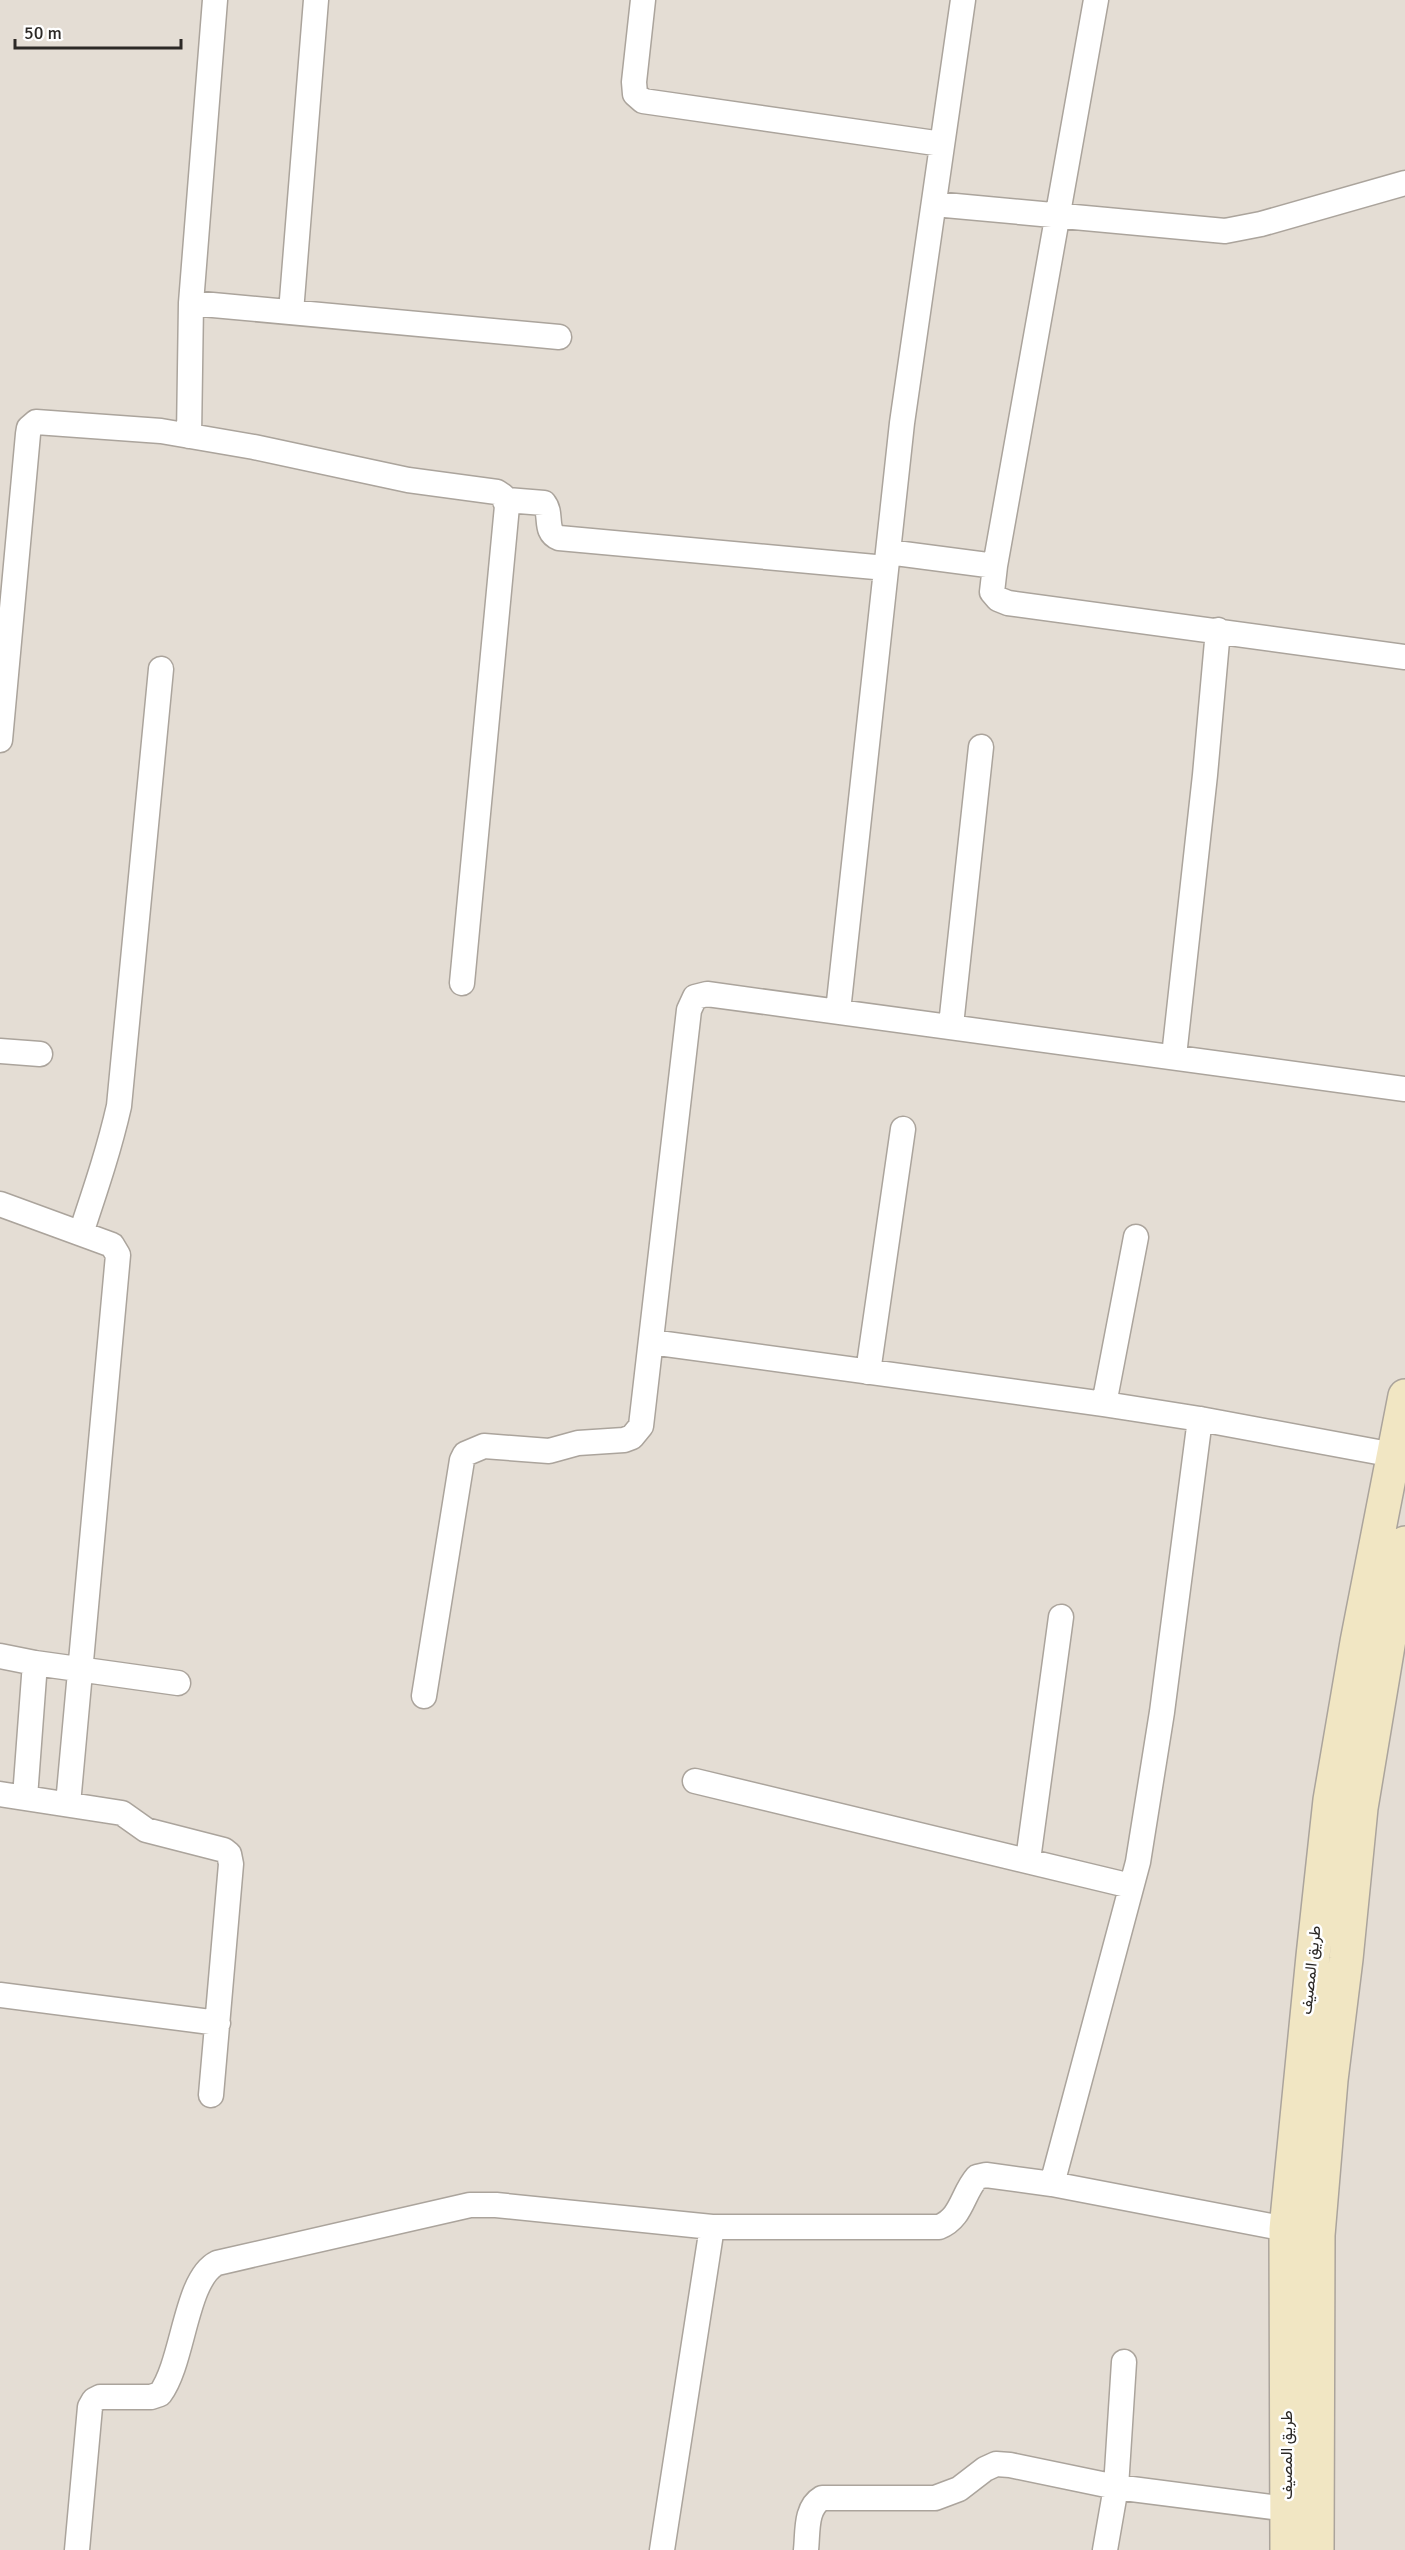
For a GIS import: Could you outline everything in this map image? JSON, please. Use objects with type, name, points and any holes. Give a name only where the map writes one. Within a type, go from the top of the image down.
[{"type":"street","points":[[189,436],[191,303],[215,0]]},
{"type":"street","points":[[291,312],[316,0]]},
{"type":"street","points":[[642,0],[634,82],[635,94],[643,101],[942,144]]},
{"type":"street","points":[[838,1011],[902,423],[963,0]]},
{"type":"street","points":[[1096,0],[992,592],[998,599],[1008,603],[1405,657]]},
{"type":"street","points":[[934,204],[1226,231],[1261,224],[1405,183]]},
{"type":"street","points":[[191,303],[559,337]]},
{"type":"street","points":[[0,740],[29,428],[36,422],[161,431],[254,447],[408,480],[489,490],[497,492],[506,500],[544,503],[548,509],[549,530],[559,538],[995,566]]},
{"type":"street","points":[[462,983],[506,500]]},
{"type":"street","points":[[1174,1056],[1205,775],[1218,630]]},
{"type":"street","points":[[81,1233],[97,1178],[106,1159],[119,1106],[161,669]]},
{"type":"street","points":[[951,1025],[981,747]]},
{"type":"street","points":[[424,1696],[462,1460],[465,1454],[484,1446],[549,1451],[578,1443],[632,1437],[640,1426],[690,1002],[700,994],[951,1025],[1405,1089]]},
{"type":"street","points":[[0,1051],[40,1054]]},
{"type":"street","points":[[868,1372],[903,1129]]},
{"type":"street","points":[[0,1204],[112,1245],[118,1255],[68,1803]]},
{"type":"street","points":[[1104,1404],[1136,1237]]},
{"type":"street","points":[[651,1342],[1104,1404],[1200,1419],[1394,1455]]},
{"type":"street","name":"طريق المصيف","points":[[1317,2550],[1303,2511],[1286,2229],[1330,1800],[1357,1642],[1405,1396]]},
{"type":"street","points":[[1052,2184],[1138,1862],[1157,1745],[1200,1419]]},
{"type":"street","name":"طريق المصيف","points":[[1287,2550],[1303,2511],[1318,2235],[1331,2080],[1346,1959],[1360,1808],[1405,1543]]},
{"type":"street","points":[[1028,1860],[1061,1617]]},
{"type":"street","points":[[0,1656],[80,1670],[178,1683]]},
{"type":"street","points":[[24,1797],[35,1663]]},
{"type":"street","points":[[695,1781],[1131,1886]]},
{"type":"street","points":[[0,1794],[122,1813],[146,1830],[224,1850],[229,1854],[231,1864],[211,2095]]},
{"type":"street","points":[[0,1995],[218,2023]]},
{"type":"street","points":[[77,2550],[90,2407],[94,2400],[100,2397],[151,2397],[160,2394],[171,2373],[197,2288],[208,2267],[231,2258],[315,2242],[470,2205],[496,2205],[712,2227],[939,2228],[949,2224],[956,2217],[969,2185],[977,2177],[1000,2176],[1286,2229]]},
{"type":"street","points":[[662,2550],[712,2227]]},
{"type":"street","points":[[1106,2550],[1116,2487],[1124,2362]]},
{"type":"street","points":[[806,2550],[810,2513],[814,2503],[822,2498],[935,2498],[959,2489],[985,2469],[996,2464],[1116,2487],[1303,2511]]}]
